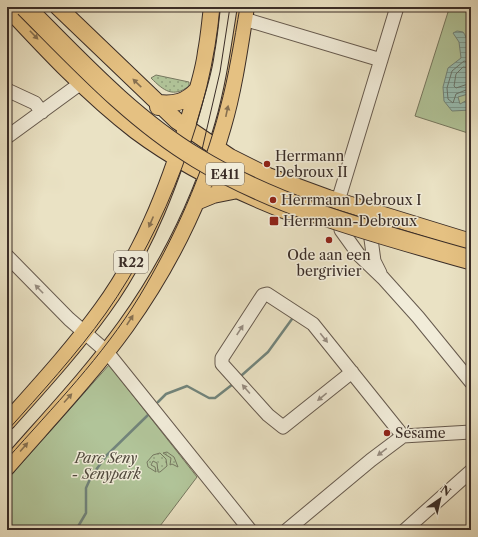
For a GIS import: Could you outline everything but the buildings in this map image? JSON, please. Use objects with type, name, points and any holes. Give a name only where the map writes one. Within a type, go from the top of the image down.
[{"type":"highway","name":"E411","points":[[25,7],[143,118],[196,157],[222,173],[256,190],[347,224],[471,260]]},
{"type":"highway","name":"E411","points":[[41,7],[124,88],[150,110],[195,143],[227,162],[260,179],[306,198],[350,213],[471,248]]},
{"type":"main road","points":[[7,7],[81,83],[136,131],[176,158],[238,190],[298,216],[471,269]]},
{"type":"main road","points":[[58,7],[186,129],[216,148],[268,176],[338,201],[471,242]]},
{"type":"main road","name":"R22","points":[[7,422],[84,332],[119,284],[145,236],[186,129],[206,53],[212,7]]},
{"type":"main road","name":"R22","points":[[7,467],[107,352],[143,300],[166,261],[196,202],[208,174],[226,114],[245,13]]},
{"type":"main road","points":[[158,103],[179,103],[186,101],[197,90]]},
{"type":"main road","points":[[136,131],[148,131],[157,123],[158,103]]},
{"type":"main road","points":[[196,202],[213,195],[238,190]]},
{"type":"main road","points":[[363,209],[371,239]]},
{"type":"street","points":[[338,201],[357,143],[397,7]]},
{"type":"street","points":[[245,13],[381,60]]},
{"type":"street","points":[[7,137],[81,83]]},
{"type":"street","points":[[7,90],[35,103],[42,112]]},
{"type":"street","points":[[341,230],[359,255],[383,278],[418,317],[471,382]]},
{"type":"street","points":[[371,239],[374,261],[383,278]]},
{"type":"street","points":[[7,256],[58,308],[107,352],[250,530]]},
{"type":"street","points":[[352,372],[283,427],[268,415],[222,364],[222,358],[263,295],[267,294],[313,324],[352,372],[403,436]]},
{"type":"street","points":[[287,530],[370,460],[403,436],[471,432]]},
{"type":"street","points":[[405,530],[471,471]]},
{"type":"green space","points":[[448,7],[471,7],[471,134],[415,116],[449,9]]},
{"type":"green space","points":[[156,75],[189,82],[189,86],[178,92],[169,91],[160,86],[151,78]]},
{"type":"green space","name":"Parc Seny - Senypark","points":[[109,365],[197,477],[157,530],[7,530],[7,480]]},
{"type":"green space","points":[[167,452],[174,457],[178,467],[172,464],[170,465],[171,458],[163,453]]},
{"type":"green space","points":[[160,453],[166,459],[167,466],[158,472],[157,463],[153,461],[151,465],[155,467],[156,472],[148,467],[147,462],[153,455]]},
{"type":"water","points":[[457,31],[463,32],[466,37],[468,57],[471,62],[471,90],[468,94],[458,97],[460,104],[471,98],[471,110],[452,111],[444,101],[443,87],[448,68],[461,58],[459,42],[453,33]]},
{"type":"waterway","points":[[463,7],[471,17]]},
{"type":"waterway","points":[[242,375],[268,352],[292,319]]},
{"type":"waterway","points":[[158,402],[166,394],[187,386],[209,398],[215,398],[233,384]]},
{"type":"waterway","points":[[76,530],[86,513],[86,488],[91,477],[106,456],[148,415]]},
{"type":"tram line","points":[[7,431],[58,374],[95,329],[128,280],[148,244],[166,206],[196,127],[207,87],[215,47],[220,7]]},
{"type":"tram line","points":[[201,154],[220,72],[230,7]]},
{"type":"tram line","points":[[7,459],[77,381],[110,340],[139,297],[176,229],[196,182],[213,133],[226,83],[240,7]]},
{"type":"place","name":"Herrmann Debroux II","points":[[267,164]]},
{"type":"place","name":"Herrmann Debroux I","points":[[273,200]]},
{"type":"place","name":"Herrmann-Debroux","points":[[274,221]]},
{"type":"place","name":"Ode aan een bergrivier","points":[[329,240]]},
{"type":"place","name":"Sésame","points":[[387,433]]}]
